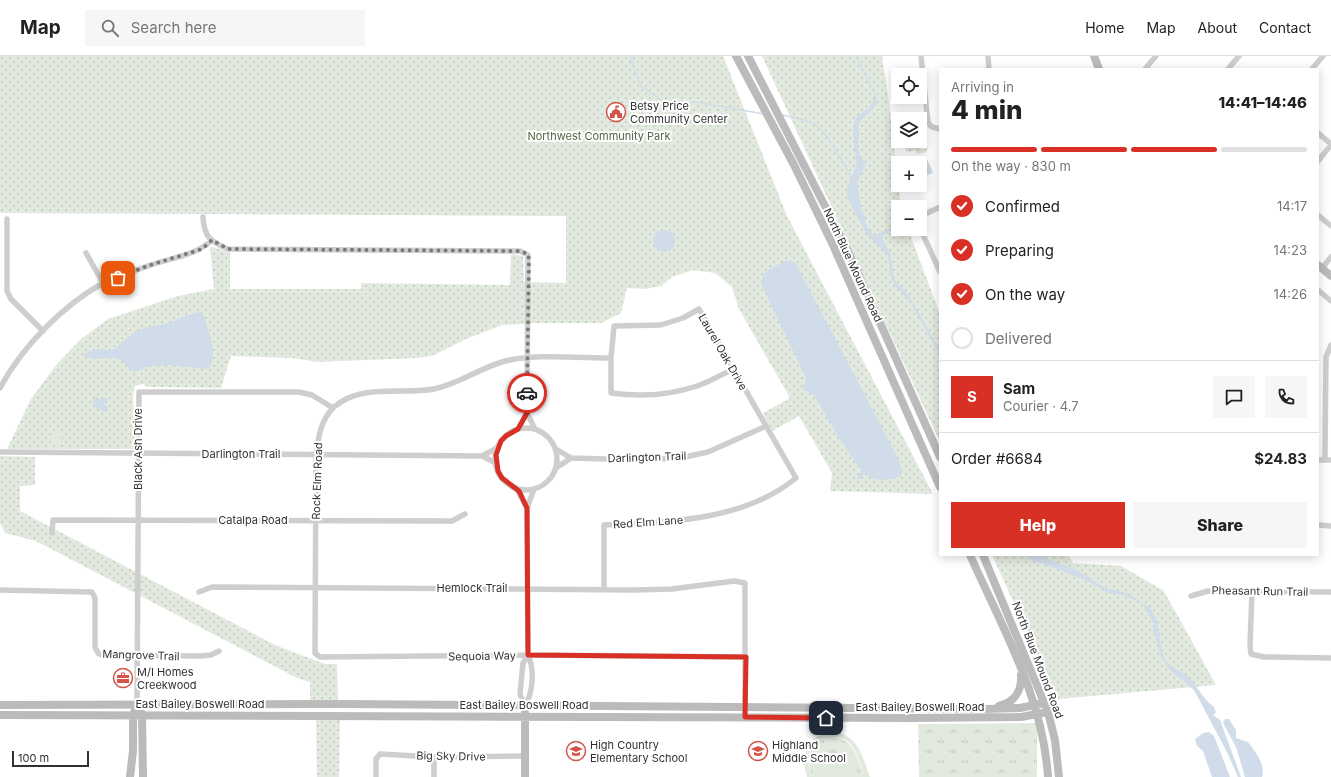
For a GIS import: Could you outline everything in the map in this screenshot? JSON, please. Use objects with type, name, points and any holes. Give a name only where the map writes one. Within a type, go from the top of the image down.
[{"type":"main road","name":"North Blue Mound Road","points":[[736,56],[762,104],[832,243],[939,486]]},
{"type":"main road","name":"North Blue Mound Road","points":[[748,56],[847,248],[939,455]]},
{"type":"main road","points":[[1094,56],[1099,68]]},
{"type":"main road","points":[[1320,267],[1331,276]]},
{"type":"main road","name":"North Blue Mound Road","points":[[970,556],[1021,668],[1035,705],[1044,740],[1048,777]]},
{"type":"main road","name":"North Blue Mound Road","points":[[983,556],[1048,712],[1055,740],[1059,777]]},
{"type":"main road","name":"North Blue Mound Road","points":[[985,709],[1004,705],[1015,697],[1021,684],[1021,668]]},
{"type":"main road","name":"East Bailey Boswell Road","points":[[0,705],[137,704],[985,709],[1020,708],[1044,703]]},
{"type":"main road","points":[[130,777],[133,751],[133,715],[137,704]]},
{"type":"main road","points":[[137,704],[142,715],[143,777]]},
{"type":"main road","points":[[62,705],[62,715]]},
{"type":"main road","points":[[525,706],[525,777]]},
{"type":"main road","points":[[625,707],[625,717]]},
{"type":"main road","points":[[657,707],[657,717]]},
{"type":"main road","points":[[777,718],[779,713],[782,711],[805,711],[812,707]]},
{"type":"main road","points":[[814,718],[827,714],[851,713],[853,712],[853,708]]},
{"type":"main road","name":"East Bailey Boswell Road","points":[[0,715],[814,718],[1021,717],[1048,712]]},
{"type":"street","points":[[921,56],[928,123],[932,127],[939,129]]},
{"type":"street","points":[[988,56],[989,68]]},
{"type":"street","points":[[1146,68],[1156,56]]},
{"type":"street","points":[[1229,68],[1239,56]]},
{"type":"street","points":[[1313,68],[1323,56]]},
{"type":"street","points":[[1319,134],[1331,144],[1319,159]]},
{"type":"street","points":[[927,213],[939,207]]},
{"type":"street","points":[[1319,216],[1331,226]]},
{"type":"street","points":[[203,217],[203,228],[212,240],[228,249],[520,251],[528,254],[527,413],[535,429]]},
{"type":"street","points":[[7,219],[7,291],[11,299],[43,331]]},
{"type":"street","points":[[924,236],[939,270]]},
{"type":"street","points":[[0,388],[23,352],[43,331],[65,310],[103,283],[147,266],[202,249],[212,240]]},
{"type":"street","points":[[0,247],[7,247]]},
{"type":"street","points":[[86,253],[103,283]]},
{"type":"street","points":[[1320,267],[1331,257]]},
{"type":"street","points":[[1319,291],[1329,299]]},
{"type":"street","name":"Laurel Oak Drive","points":[[611,358],[614,326],[661,325],[683,318],[699,310],[796,478]]},
{"type":"street","points":[[1328,460],[1328,397],[1326,358],[1331,345]]},
{"type":"street","points":[[333,408],[348,399],[363,393],[433,389],[456,383],[480,370],[503,361],[528,358],[611,358],[612,393],[639,395],[670,393],[697,386],[733,369]]},
{"type":"street","name":"Black Ash Drive","points":[[137,704],[137,453],[139,392],[299,392],[312,395],[333,408]]},
{"type":"street","name":"Rock Elm Road","points":[[315,653],[316,455],[321,429],[333,408]]},
{"type":"street","points":[[518,429],[527,413]]},
{"type":"street","name":"Darlington Trail","points":[[556,449],[571,458],[640,460],[680,458],[708,452],[766,426]]},
{"type":"street","points":[[527,508],[516,488],[502,478],[496,463],[497,448],[506,436],[518,429],[535,429],[544,433],[551,440],[556,449],[556,468]]},
{"type":"street","name":"Darlington Trail","points":[[482,456],[497,448]]},
{"type":"street","name":"Darlington Trail","points":[[0,452],[482,456],[496,463]]},
{"type":"street","points":[[516,488],[534,489],[547,482],[556,468],[571,458]]},
{"type":"street","name":"Red Elm Lane","points":[[604,589],[604,524],[681,521],[731,510],[765,498],[784,488],[796,478]]},
{"type":"street","points":[[525,706],[531,695],[531,663],[528,655],[527,508],[534,489]]},
{"type":"street","name":"Catalpa Road","points":[[52,533],[53,520],[452,521],[466,514]]},
{"type":"street","points":[[1319,525],[1331,526]]},
{"type":"street","name":"Hemlock Trail","points":[[199,592],[212,587],[672,589],[734,581],[745,583],[746,657]]},
{"type":"street","name":"Mangrove Trail","points":[[0,590],[92,592],[95,598],[95,647],[98,653],[107,656],[202,656],[211,655],[219,650]]},
{"type":"street","name":"Pheasant Run Trail","points":[[1191,596],[1208,591],[1331,592]]},
{"type":"street","points":[[1252,592],[1251,654],[1264,657],[1331,658]]},
{"type":"street","name":"Sequoia Way","points":[[315,653],[320,657],[528,655],[746,657]]},
{"type":"street","points":[[525,706],[520,694],[523,663],[528,655]]},
{"type":"street","points":[[745,717],[746,657]]},
{"type":"street","name":"Big Sky Drive","points":[[376,777],[378,755],[384,754],[434,757],[525,756]]},
{"type":"street","points":[[434,757],[434,777]]},
{"type":"green space","name":"Northwest Community Park","points":[[0,56],[723,56],[787,216],[933,494],[830,491],[832,473],[799,416],[772,431],[763,413],[790,398],[739,309],[732,287],[715,273],[693,270],[672,277],[661,286],[645,289],[627,288],[621,313],[601,323],[536,323],[502,325],[466,339],[432,356],[417,358],[318,362],[292,358],[231,356],[221,388],[147,387],[143,384],[135,386],[133,392],[135,442],[133,449],[7,449],[31,399],[57,364],[81,339],[108,319],[178,296],[214,289],[210,247],[230,253],[230,289],[361,289],[361,283],[510,285],[511,254],[523,256],[524,282],[566,283],[566,216],[0,213]]},
{"type":"green space","points":[[762,56],[882,56],[891,118],[891,148],[894,148],[895,156],[891,156],[891,192],[899,192],[900,200],[891,200],[891,236],[911,236],[939,311],[939,440]]},
{"type":"green space","points":[[927,146],[928,147],[926,152],[918,154],[914,150],[910,152],[906,151],[905,148],[927,148]]},
{"type":"green space","points":[[51,430],[62,431],[61,446],[50,445]]},
{"type":"green space","points":[[0,456],[35,457],[35,485],[20,486],[20,511],[275,645],[325,664],[337,664],[338,702],[310,701],[310,682],[297,678],[36,541],[5,533],[0,523]]},
{"type":"green space","points":[[992,556],[1069,556],[1073,563],[1121,566],[1164,591],[1216,685],[1058,699]]},
{"type":"green space","points":[[316,719],[340,719],[339,777],[317,777]]},
{"type":"green space","points":[[1037,723],[1037,777],[919,777],[918,724]]},
{"type":"green space","points":[[832,732],[841,733],[848,736],[853,741],[858,747],[870,777],[864,777],[857,756],[851,745],[839,737],[832,737],[819,741],[810,752],[808,761],[812,777],[807,777],[804,761],[808,747],[817,737]]},
{"type":"green space","points":[[832,737],[845,741],[854,751],[864,777],[812,777],[809,763],[811,751],[818,742]]},
{"type":"green space","points":[[849,748],[859,777],[818,777],[812,761]]},
{"type":"shaded area","points":[[874,99],[877,104],[863,118],[858,128],[860,131],[858,143],[859,150],[863,161],[868,159],[857,183],[862,210],[866,220],[865,223],[873,236],[891,228],[891,231],[882,238],[890,253],[895,281],[909,296],[939,348],[939,353],[910,302],[895,286],[890,275],[888,256],[870,238],[853,210],[847,195],[849,183],[857,163],[853,133],[855,121],[859,115],[870,106]]},
{"type":"shaded area","points":[[927,159],[933,173],[927,175]]},
{"type":"shaded area","points":[[664,230],[672,233],[675,241],[672,249],[664,252],[656,249],[653,241],[656,233]]},
{"type":"shaded area","points":[[790,260],[796,264],[899,460],[902,470],[901,476],[882,480],[872,478],[865,473],[860,479],[857,479],[861,470],[837,435],[814,395],[803,389],[806,378],[761,284],[767,271]]},
{"type":"shaded area","points":[[202,311],[213,349],[213,357],[208,369],[169,365],[150,366],[135,372],[130,371],[126,364],[115,358],[88,358],[82,355],[96,349],[113,350],[134,332],[148,327],[169,323]]},
{"type":"shaded area","points":[[97,397],[101,400],[106,397],[108,399],[104,404],[108,408],[103,412],[100,408],[98,410],[92,401]]},
{"type":"shaded area","points":[[1028,556],[1043,556],[1046,559],[1077,570],[1105,588],[1130,594],[1150,608],[1158,623],[1157,628],[1160,634],[1160,643],[1164,658],[1170,665],[1188,676],[1207,701],[1214,707],[1216,712],[1213,715],[1220,720],[1241,777],[1238,777],[1227,752],[1194,690],[1169,669],[1162,659],[1153,630],[1154,624],[1143,604],[1124,595],[1108,593],[1086,580],[1030,559]]},
{"type":"shaded area","points":[[1225,719],[1229,719],[1236,730],[1236,738],[1248,742],[1257,754],[1262,767],[1262,777],[1245,777],[1236,747],[1223,723]]},
{"type":"shaded area","points":[[1209,732],[1214,736],[1230,777],[1212,777],[1203,751],[1197,746],[1195,739],[1203,733]]},
{"type":"waterway","points":[[630,56],[636,75],[642,87],[666,103],[673,105],[696,102],[764,114]]},
{"type":"waterway","points":[[856,56],[876,97],[875,104]]},
{"type":"waterway","points":[[782,115],[794,117],[811,123],[823,131],[851,178]]},
{"type":"way so far","points":[[118,278],[147,266],[202,249],[212,240],[216,244],[228,249],[520,251],[528,254],[529,259],[527,393]]},
{"type":"place","name":"Betsy Price Community Center","points":[[616,112]]},
{"type":"place","name":"M/I Homes Creekwood","points":[[123,678]]},
{"type":"place","name":"High Country Elementary School","points":[[576,751]]},
{"type":"place","name":"Highland Middle School","points":[[758,751]]},
{"type":"route","points":[[527,393],[527,413],[524,420],[518,429],[506,436],[501,441],[497,448],[496,463],[502,478],[519,491],[527,508],[528,655],[675,658],[746,657],[745,717],[826,718]]}]
